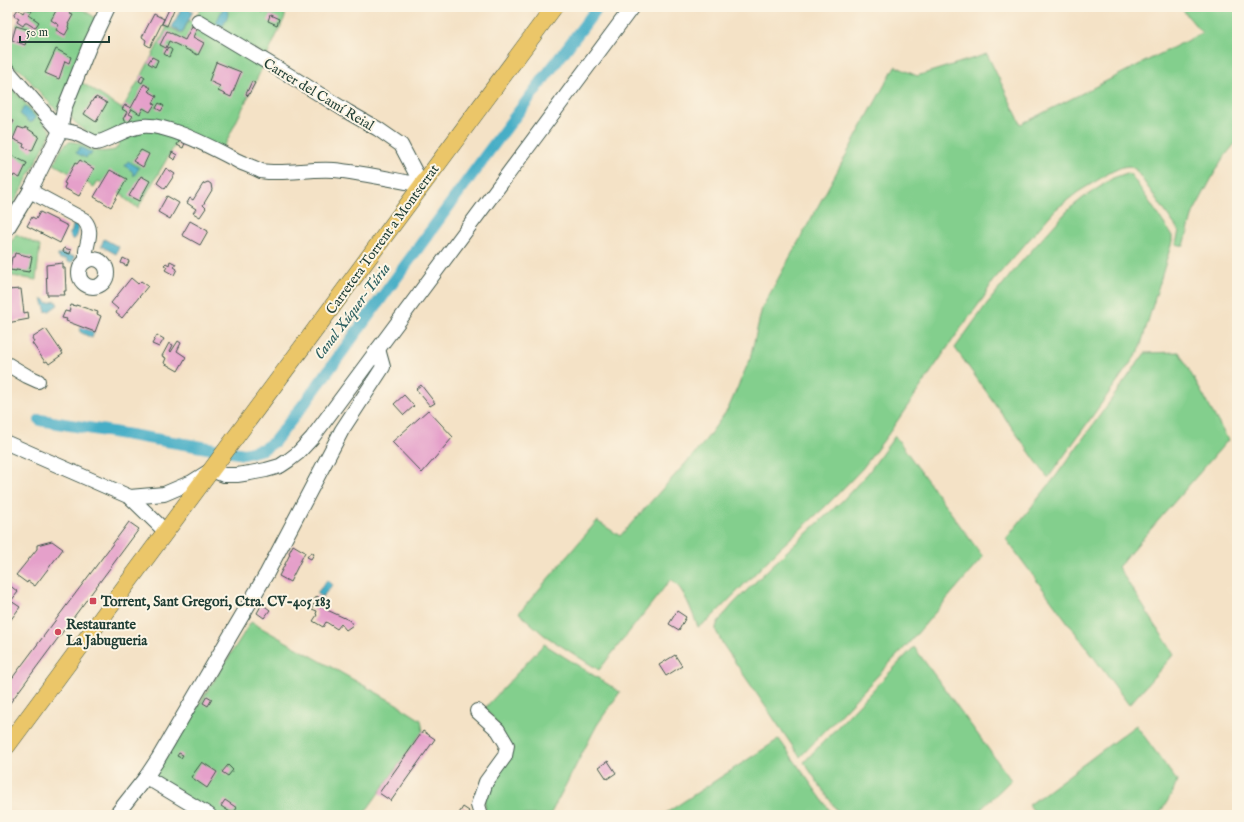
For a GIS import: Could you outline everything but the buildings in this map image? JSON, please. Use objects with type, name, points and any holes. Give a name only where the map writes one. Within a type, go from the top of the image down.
[{"type":"main road","name":"Carretera Torrent a Montserrat","points":[[213,468],[554,7]]},
{"type":"main road","points":[[10,736],[213,468]]},
{"type":"street","points":[[8,224],[30,191],[60,131],[64,109],[89,47],[108,7]]},
{"type":"street","points":[[130,497],[164,494],[192,482],[213,468],[224,475],[237,475],[266,470],[280,466],[298,453],[312,438],[632,7]]},
{"type":"street","name":"Carrer del Camí Reial","points":[[198,21],[378,129],[401,145],[422,185]]},
{"type":"street","points":[[7,70],[60,131]]},
{"type":"street","points":[[60,131],[69,130],[96,144],[133,128],[154,126],[176,132],[261,171],[279,172],[335,170],[422,185]]},
{"type":"street","points":[[30,191],[84,220],[88,225],[90,232],[86,252],[86,261]]},
{"type":"street","points":[[116,815],[146,777],[267,573],[342,430],[382,366],[378,349]]},
{"type":"street","points":[[7,364],[38,381]]},
{"type":"street","points":[[7,443],[130,497],[166,532]]},
{"type":"street","points":[[477,711],[498,730],[507,745],[505,756],[486,782],[478,805],[481,815]]},
{"type":"street","points":[[146,777],[209,815]]},
{"type":"green space","points":[[27,7],[79,7],[99,20],[57,111],[22,71],[7,64],[7,57],[13,34]]},
{"type":"green space","points":[[202,7],[296,7],[285,11],[285,17],[267,56],[196,17]]},
{"type":"green space","points":[[1180,7],[1237,7],[1237,141],[1221,161],[1193,213],[1184,246],[1176,244],[1179,231],[1135,169],[1129,166],[1122,167],[1111,172],[1078,192],[1055,210],[992,282],[984,297],[887,436],[862,469],[826,506],[780,548],[708,621],[698,627],[684,595],[671,579],[599,670],[544,635],[519,613],[597,521],[620,536],[702,445],[728,409],[750,359],[762,308],[895,66],[917,76],[987,54],[1021,124],[1202,33]]},
{"type":"green space","points":[[189,20],[265,62],[223,149],[153,121],[97,138],[73,120],[71,110],[81,82],[122,109],[142,75],[167,26],[182,34]]},
{"type":"green space","points":[[7,83],[50,130],[51,133],[14,203],[7,205]]},
{"type":"green space","points":[[138,128],[181,135],[138,208],[124,198],[125,196],[98,181],[94,187],[54,164],[61,150],[67,143],[78,143],[96,151],[115,150],[120,143],[116,141]]},
{"type":"green space","points":[[1127,173],[1131,175],[1169,231],[1172,236],[1172,242],[1139,351],[1048,478],[955,348],[986,305],[1021,262],[1069,209],[1113,178]]},
{"type":"green space","points":[[16,234],[40,246],[36,280],[7,275],[7,249]]},
{"type":"green space","points":[[1179,352],[1228,440],[1118,567],[1174,654],[1129,705],[1006,539],[1056,476],[1145,353]]},
{"type":"green space","points":[[895,436],[983,557],[909,643],[800,757],[724,646],[716,631],[716,627],[718,622],[734,603],[785,553],[842,501],[868,473]]},
{"type":"green space","points":[[251,622],[402,707],[421,720],[423,731],[363,815],[214,815],[153,777]]},
{"type":"green space","points":[[544,644],[620,692],[597,725],[550,815],[486,815],[484,798],[508,757],[498,725],[485,708]]},
{"type":"green space","points":[[914,647],[1011,780],[975,815],[840,815],[804,762]]},
{"type":"green space","points":[[1136,725],[1177,781],[1173,792],[1159,815],[1037,815],[1029,805]]},
{"type":"green space","points":[[779,739],[833,815],[663,815]]},
{"type":"water","points":[[182,7],[193,11],[182,33],[172,27]]},
{"type":"water","points":[[226,9],[228,13],[223,26],[216,23],[222,10]]},
{"type":"water","points":[[25,106],[36,118],[31,123],[20,114]]},
{"type":"water","points":[[80,147],[92,153],[90,156],[88,155],[86,158],[76,153]]},
{"type":"water","points":[[128,161],[139,168],[134,176],[132,171],[125,166]]},
{"type":"water","points":[[73,225],[78,226],[78,232],[77,236],[73,240],[69,233],[72,231]]},
{"type":"water","points":[[104,239],[119,247],[116,254],[101,246]]},
{"type":"water","points":[[62,253],[75,257],[73,262],[68,262],[66,259],[60,259],[58,255]]},
{"type":"water","points":[[42,299],[44,299],[47,303],[56,301],[58,305],[46,312]]},
{"type":"water","points":[[81,327],[94,332],[92,338],[80,332]]},
{"type":"water","points":[[327,580],[333,585],[322,597],[317,593]]},
{"type":"waterway","name":"Canal Xúquer-Túria","points":[[40,420],[244,454],[263,449],[274,442],[304,404],[489,151],[598,7]]},
{"type":"place","name":"Torrent, Sant Gregori, Ctra. CV-405 183","points":[[93,601]]},
{"type":"place","name":"Restaurante La Jabugueria","points":[[58,632]]}]
